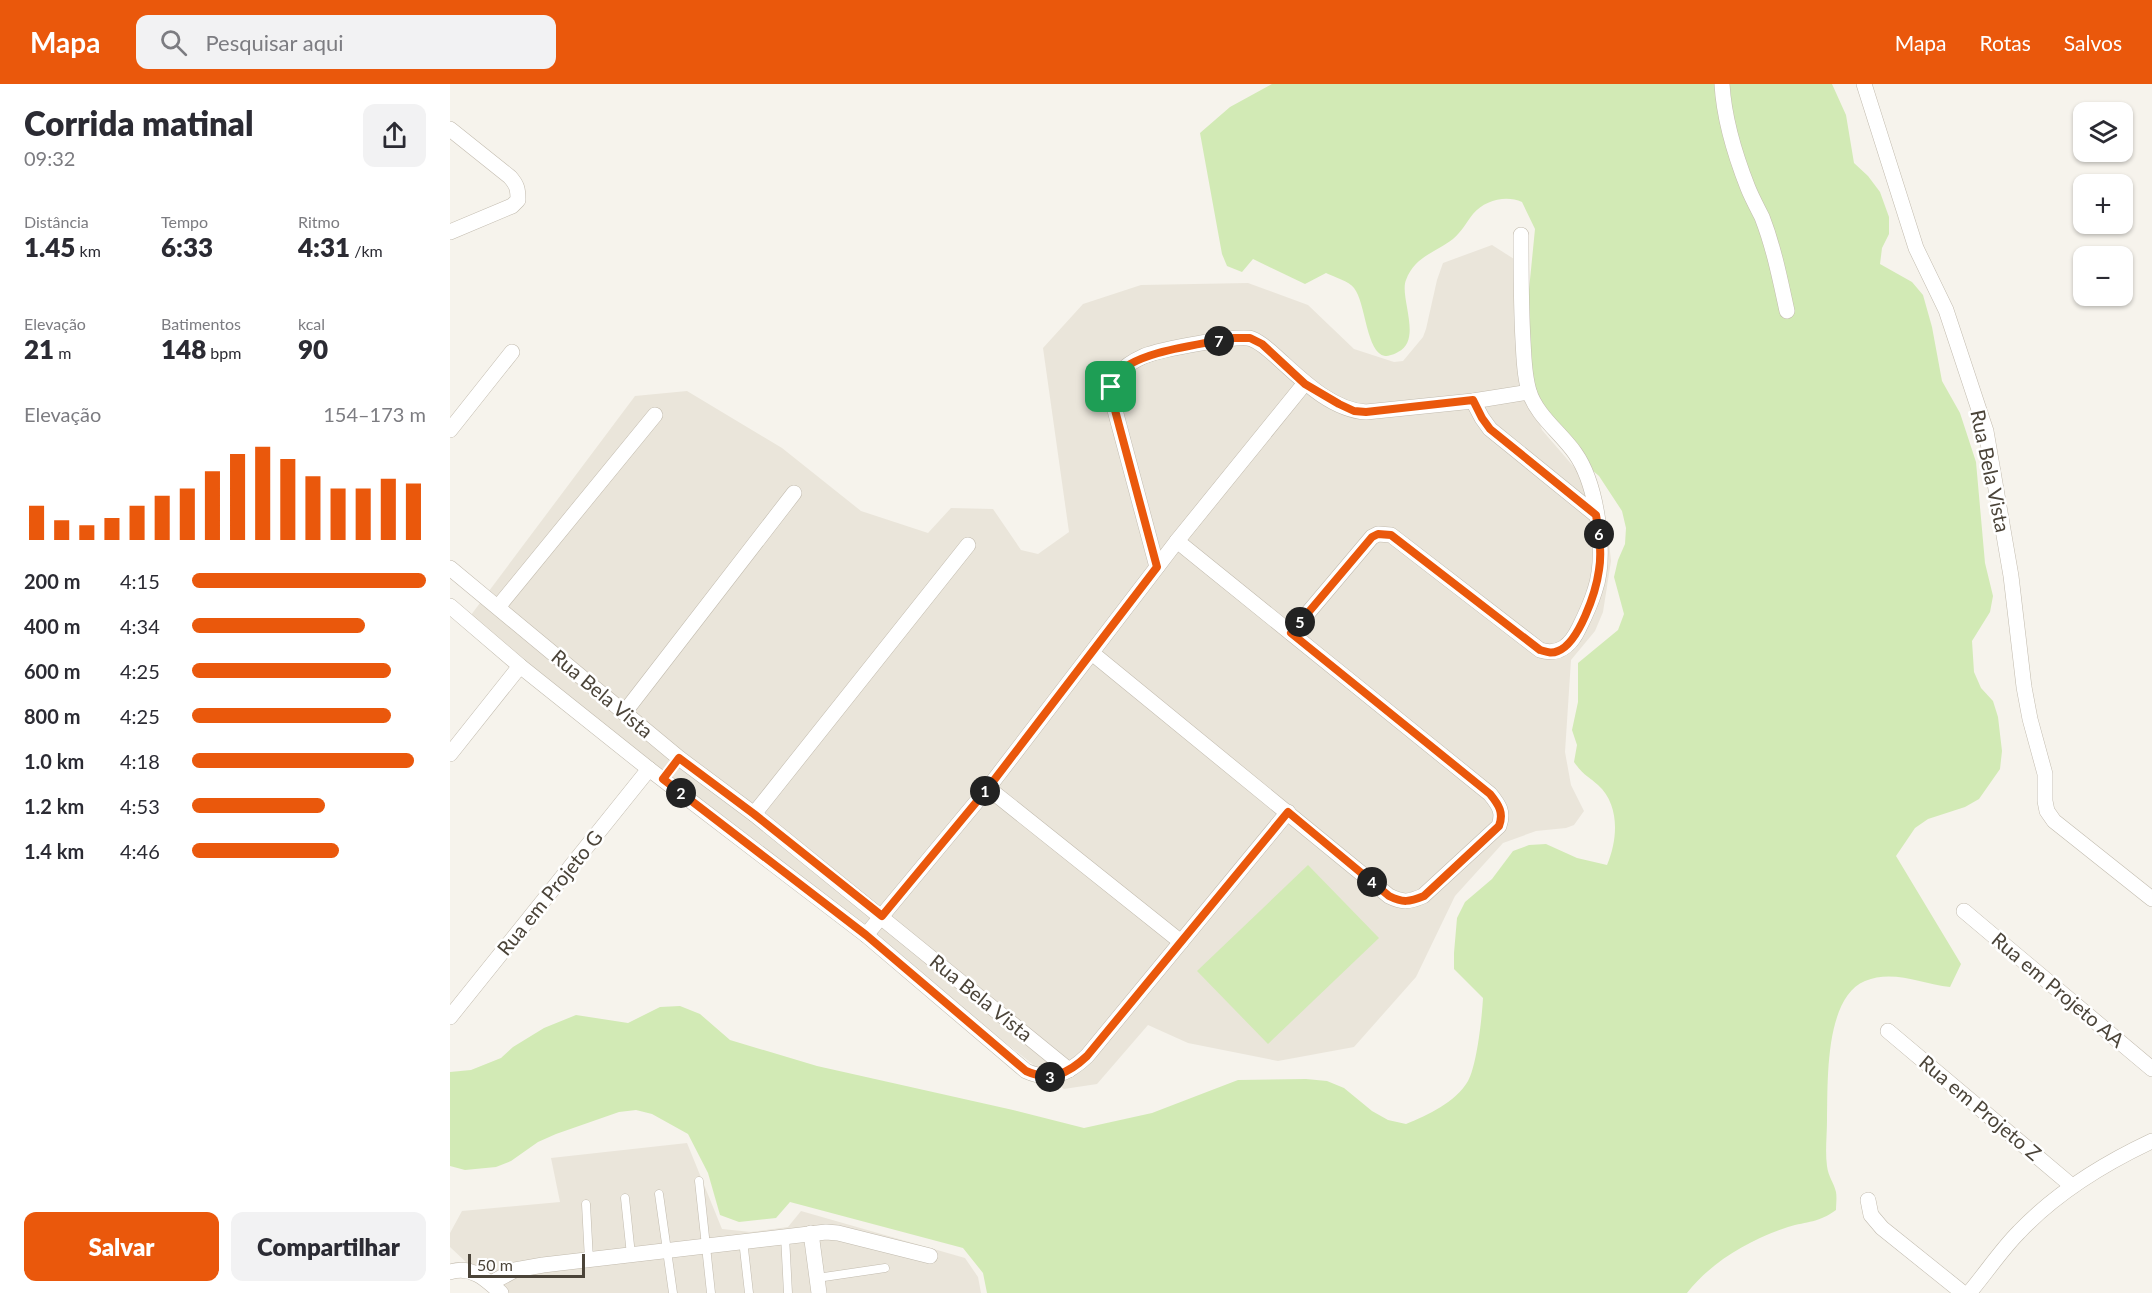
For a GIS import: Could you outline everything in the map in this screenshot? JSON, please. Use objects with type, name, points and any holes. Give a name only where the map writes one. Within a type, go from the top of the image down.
[{"type":"street","points":[[1722,84],[1723,103],[1733,144],[1748,189],[1776,257],[1787,311]]},
{"type":"street","name":"Rua Bela Vista","points":[[1864,84],[1916,248],[1946,310],[1986,431],[2012,576],[2024,687],[2045,774],[2047,811],[2054,821],[2152,899]]},
{"type":"street","points":[[450,129],[518,186],[518,200],[512,206],[450,232]]},
{"type":"street","points":[[1291,633],[1372,537],[1385,533],[1391,535],[1540,650],[1550,653],[1558,651],[1568,645],[1578,630],[1596,590],[1600,545],[1596,515],[1583,465],[1539,409],[1529,392],[1524,368],[1521,235]]},
{"type":"street","points":[[1157,567],[1112,399],[1111,387],[1116,376],[1125,367],[1145,356],[1234,338],[1250,338],[1262,344],[1305,384],[1354,411],[1366,412],[1529,392]]},
{"type":"street","points":[[450,430],[512,352]]},
{"type":"street","points":[[866,935],[988,788],[1177,541],[1305,384]]},
{"type":"street","points":[[1473,400],[1490,429],[1596,515]]},
{"type":"street","points":[[498,607],[655,415]]},
{"type":"street","points":[[624,713],[794,493]]},
{"type":"street","points":[[1092,653],[1389,896],[1401,902],[1412,901],[1424,896],[1499,826],[1502,819],[1498,804],[1490,794],[1177,541]]},
{"type":"street","points":[[754,814],[968,545]]},
{"type":"street","name":"Rua Bela Vista","points":[[450,568],[679,758],[754,814],[882,916],[1069,1070]]},
{"type":"street","name":"Rua Bela Vista","points":[[450,606],[520,666],[650,769],[866,935],[1026,1071],[1038,1077],[1049,1077],[1069,1070]]},
{"type":"street","points":[[450,754],[520,666]]},
{"type":"street","points":[[663,779],[679,758]]},
{"type":"street","name":"Rua em Projeto G","points":[[450,1017],[650,769]]},
{"type":"street","points":[[988,788],[1181,942]]},
{"type":"street","points":[[1069,1070],[1087,1056],[1288,812]]},
{"type":"street","name":"Rua em Projeto AA","points":[[1964,911],[2152,1069]]},
{"type":"street","name":"Rua em Projeto Z","points":[[1888,1031],[2072,1186]]},
{"type":"street","points":[[1970,1293],[2017,1234],[2042,1209],[2072,1186],[2121,1155],[2152,1141]]},
{"type":"street","points":[[1868,1200],[1871,1215],[1882,1228],[1963,1293]]},
{"type":"street","points":[[811,1233],[818,1286]]},
{"type":"street","points":[[450,1272],[467,1270],[475,1272],[496,1288],[515,1270],[811,1233],[838,1233],[930,1256]]},
{"type":"lane","points":[[699,1181],[711,1293]]},
{"type":"lane","points":[[659,1194],[674,1293]]},
{"type":"lane","points":[[625,1198],[631,1255]]},
{"type":"lane","points":[[586,1204],[589,1260]]},
{"type":"lane","points":[[784,1236],[788,1293]]},
{"type":"lane","points":[[743,1240],[748,1293]]},
{"type":"lane","points":[[818,1286],[885,1268]]},
{"type":"shaded area","points":[[1492,245],[1514,259],[1519,365],[1542,430],[1580,474],[1607,523],[1611,561],[1603,612],[1595,631],[1571,660],[1565,752],[1571,785],[1584,811],[1574,825],[1536,831],[1503,843],[1455,896],[1416,977],[1354,1047],[1278,1061],[1188,1043],[1148,1025],[1097,1084],[1064,1089],[468,619],[635,396],[687,391],[782,448],[861,511],[928,533],[951,508],[993,509],[1021,550],[1038,554],[1069,532],[1043,348],[1083,304],[1141,285],[1248,283],[1308,305],[1354,349],[1394,362],[1403,361],[1423,337],[1443,263]]},
{"type":"shaded area","points":[[687,1143],[722,1229],[751,1232],[788,1227],[801,1211],[965,1258],[978,1277],[981,1293],[499,1293],[450,1247],[450,1233],[462,1211],[560,1202],[551,1158]]},
{"type":"green space","points":[[1272,84],[1832,84],[1846,115],[1854,163],[1880,192],[1889,217],[1889,234],[1882,248],[1880,264],[1912,282],[1923,295],[1932,327],[1942,381],[1960,413],[1976,462],[1985,563],[1993,596],[1990,612],[1972,641],[1974,672],[1981,688],[1993,701],[1998,717],[2002,751],[2000,769],[1979,799],[1965,807],[1928,819],[1915,828],[1896,856],[1961,964],[1950,987],[1886,976],[1865,981],[1852,990],[1842,1005],[1835,1023],[1829,1065],[1826,1160],[1836,1192],[1836,1210],[1818,1220],[1788,1227],[1746,1245],[1720,1261],[1687,1293],[987,1293],[983,1273],[963,1248],[790,1202],[776,1218],[739,1222],[720,1215],[708,1173],[688,1134],[652,1114],[636,1110],[619,1112],[556,1134],[538,1142],[511,1161],[496,1167],[465,1170],[450,1166],[450,1072],[471,1070],[501,1058],[513,1047],[544,1028],[576,1015],[628,1023],[660,1007],[680,1006],[700,1014],[730,1040],[817,1066],[1084,1128],[1152,1113],[1238,1080],[1327,1081],[1344,1088],[1372,1111],[1388,1120],[1406,1124],[1441,1107],[1463,1089],[1474,1064],[1483,998],[1454,969],[1457,918],[1465,902],[1492,879],[1513,851],[1529,845],[1546,844],[1577,858],[1607,865],[1611,855],[1615,823],[1610,802],[1598,785],[1574,762],[1577,745],[1572,730],[1578,702],[1578,663],[1618,630],[1624,614],[1614,577],[1625,544],[1626,528],[1622,511],[1599,476],[1548,423],[1535,386],[1527,343],[1527,310],[1535,229],[1522,202],[1503,199],[1483,205],[1453,239],[1415,265],[1406,280],[1405,287],[1409,338],[1405,346],[1397,353],[1388,356],[1379,353],[1374,346],[1358,295],[1354,288],[1345,281],[1326,273],[1305,284],[1253,259],[1242,272],[1227,266],[1222,254],[1200,133],[1230,107]]},
{"type":"green space","points":[[1308,865],[1379,938],[1268,1044],[1197,971]]},
{"type":"route","points":[[1234,338],[1250,338],[1262,344],[1305,384],[1354,411],[1366,412],[1473,400],[1490,429],[1596,515],[1600,545],[1599,569],[1596,590],[1578,630],[1568,645],[1550,653],[1540,650],[1391,535],[1385,533],[1372,537],[1291,633],[1490,794],[1501,812],[1502,819],[1499,826],[1424,896],[1412,901],[1401,902],[1389,896],[1288,812],[1087,1056],[1069,1070],[1049,1077],[1038,1077],[1026,1071],[866,935],[663,779],[679,758],[754,814],[882,916],[988,788],[1157,567],[1112,399],[1111,387],[1116,376],[1125,367],[1145,356],[1234,338]]}]
